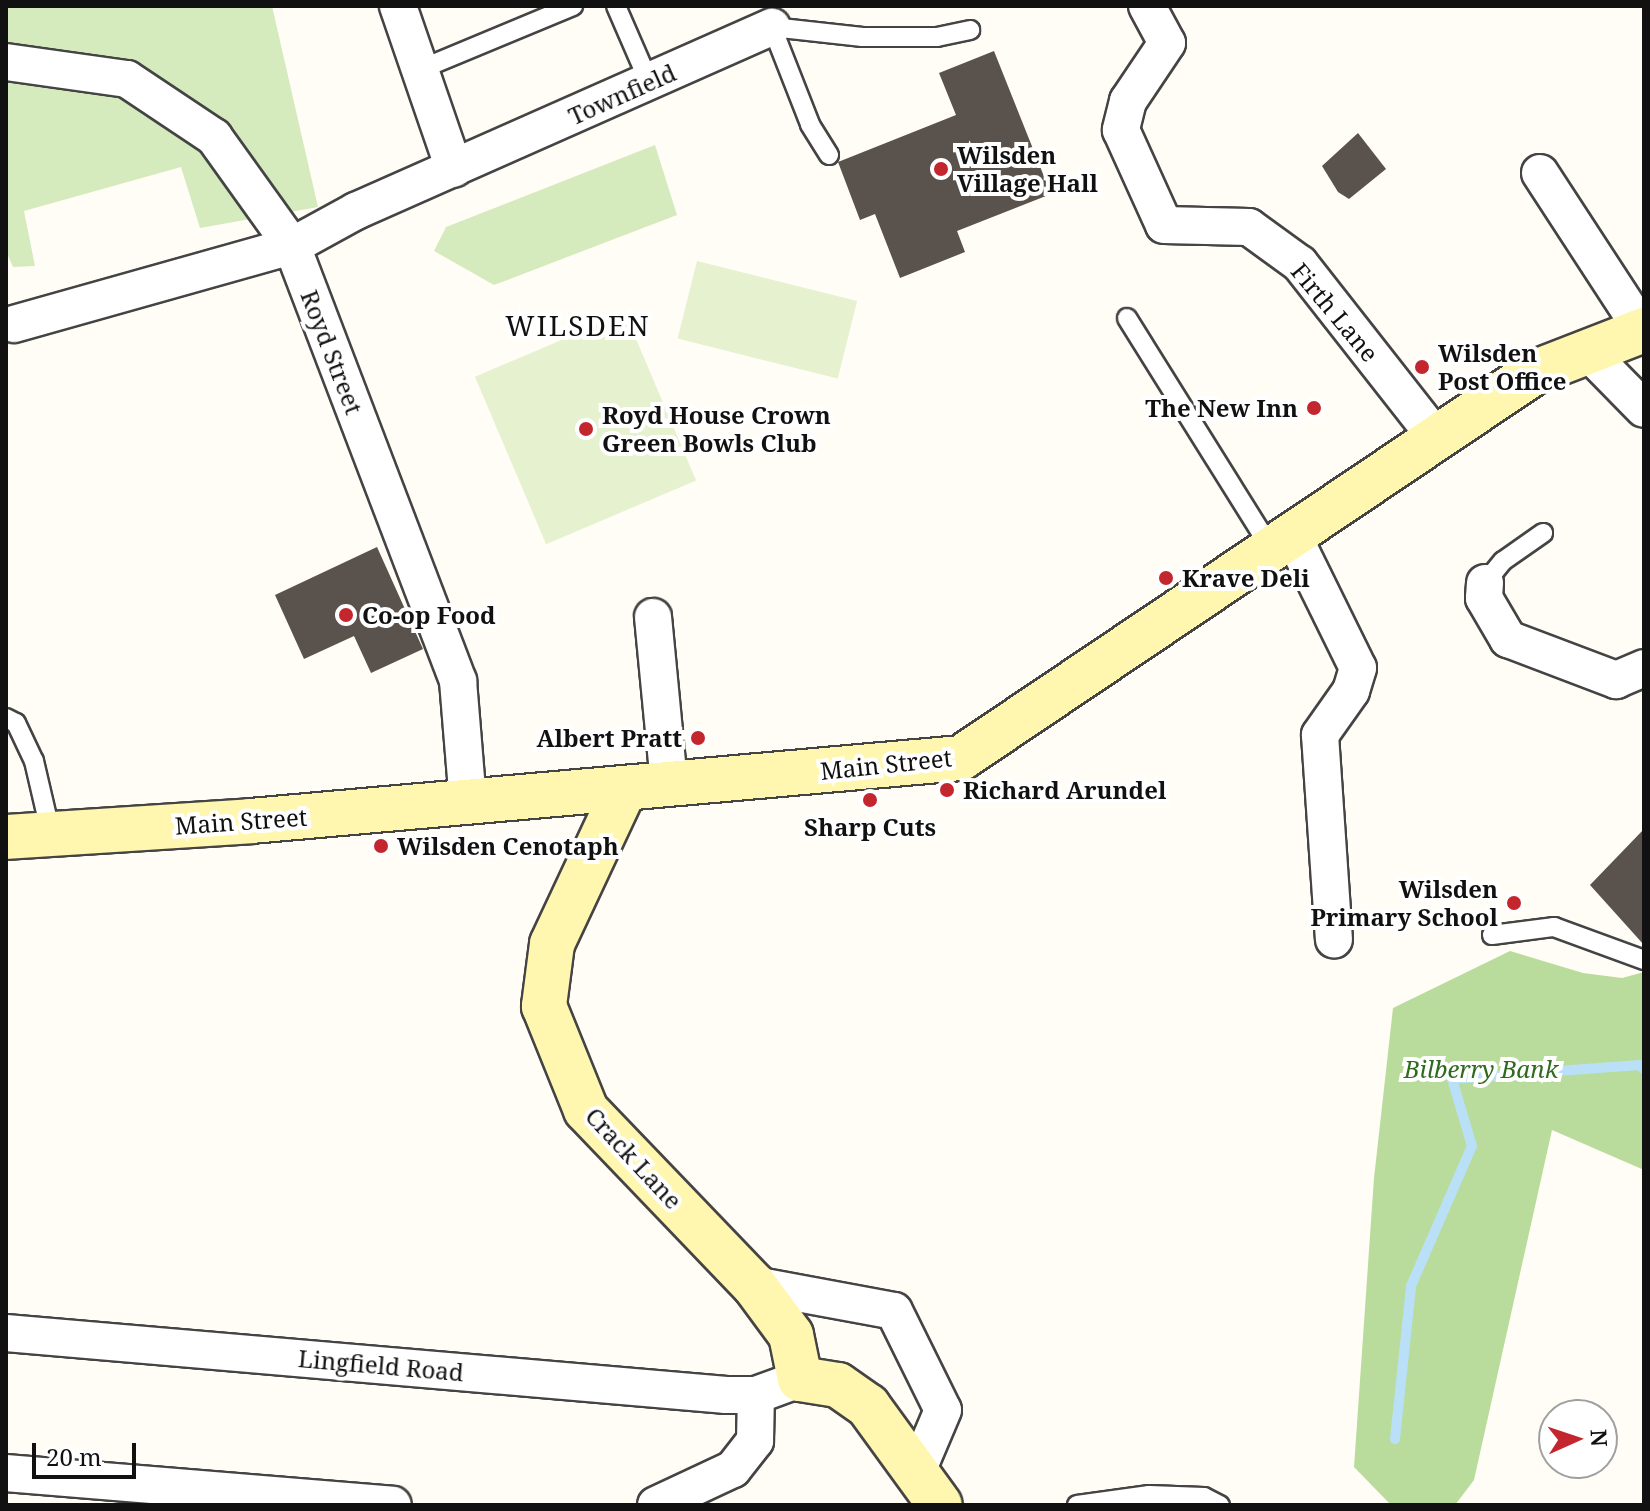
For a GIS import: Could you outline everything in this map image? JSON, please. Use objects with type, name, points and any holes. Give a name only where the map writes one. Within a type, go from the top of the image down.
[{"type":"street","points":[[398,6],[454,169]]},
{"type":"street","name":"Firth Lane","points":[[1147,6],[1167,43],[1128,101],[1121,130],[1164,225],[1249,227],[1300,264],[1434,435]]},
{"type":"street","name":"Townfield","points":[[14,324],[292,246],[356,211],[772,27]]},
{"type":"street","name":"Royd Street","points":[[6,62],[127,79],[214,137],[292,246],[458,681],[468,802]]},
{"type":"street","points":[[1540,173],[1644,331]]},
{"type":"street","name":"Main Street","points":[[6,837],[468,802],[961,758],[1283,543],[1434,435],[1533,373],[1644,331]]},
{"type":"street","points":[[1589,353],[1644,409]]},
{"type":"street","points":[[1283,543],[1358,668],[1351,691],[1320,735],[1334,940]]},
{"type":"street","points":[[1485,583],[1484,598],[1508,639],[1616,680],[1644,668]]},
{"type":"street","points":[[653,617],[669,784]]},
{"type":"street","name":"Crack Lane","points":[[625,788],[552,944],[544,1006],[586,1110],[754,1285],[791,1335],[800,1379]]},
{"type":"street","points":[[754,1285],[894,1311],[943,1410],[929,1487]]},
{"type":"street","name":"Lingfield Road","points":[[6,1333],[756,1395],[800,1379]]},
{"type":"street","points":[[800,1379],[838,1385],[868,1406],[929,1487]]},
{"type":"street","points":[[656,1505],[733,1469],[755,1441],[756,1395]]},
{"type":"street","points":[[6,1473],[64,1492],[393,1505]]},
{"type":"lane","points":[[419,70],[573,6]]},
{"type":"lane","points":[[616,6],[649,82]]},
{"type":"lane","points":[[829,155],[810,124],[772,27],[862,37],[937,37],[970,30]]},
{"type":"lane","points":[[1127,318],[1283,543]]},
{"type":"lane","points":[[1485,583],[1503,561],[1543,533]]},
{"type":"lane","points":[[6,718],[16,723],[34,761],[51,834]]},
{"type":"lane","points":[[1492,935],[1554,927],[1644,960]]},
{"type":"lane","points":[[1077,1505],[1149,1495],[1204,1497],[1220,1505]]},
{"type":"green space","points":[[6,6],[272,6],[318,207],[200,228],[181,167],[24,211],[35,266],[13,267],[6,251]]},
{"type":"green space","points":[[655,145],[677,215],[494,285],[434,251],[446,227]]},
{"type":"green space","points":[[697,261],[857,301],[838,379],[678,339]]},
{"type":"green space","name":"Royd House Crown Green Bowls Club","points":[[625,313],[696,481],[546,544],[475,377]]},
{"type":"green space","name":"Bilberry Bank","points":[[1510,951],[1583,973],[1622,978],[1644,972],[1644,1170],[1552,1130],[1474,1480],[1455,1505],[1391,1505],[1354,1467],[1374,1178],[1393,1008]]},
{"type":"building","name":"Wilsden Village Hall","points":[[994,51],[1051,194],[957,231],[965,252],[900,278],[875,214],[860,220],[838,162],[956,115],[939,73]]},
{"type":"building","points":[[1358,133],[1386,169],[1349,199],[1338,192],[1322,166]]},
{"type":"building","name":"Co-op Food","points":[[377,547],[423,649],[371,673],[354,636],[304,659],[275,595]]},
{"type":"building","points":[[1644,829],[1644,945],[1590,885]]},
{"type":"waterway","points":[[1395,1439],[1411,1286],[1472,1146],[1452,1079],[1639,1065],[1644,1069]]},
{"type":"place","name":"Wilsden Village Hall","points":[[941,169]]},
{"type":"place","name":"Wilsden Post Office","points":[[1422,367]]},
{"type":"place","name":"The New Inn","points":[[1314,408]]},
{"type":"place","name":"Royd House Crown Green Bowls Club","points":[[586,429]]},
{"type":"place","name":"Krave Deli","points":[[1166,578]]},
{"type":"place","name":"Co-op Food","points":[[346,615]]},
{"type":"place","name":"Albert Pratt","points":[[698,738]]},
{"type":"place","name":"Richard Arundel","points":[[947,790]]},
{"type":"place","name":"Sharp Cuts","points":[[870,800]]},
{"type":"place","name":"Wilsden Cenotaph","points":[[381,846]]},
{"type":"place","name":"Wilsden Primary School","points":[[1514,903]]},
{"type":"district","name":"WILSDEN","points":[[578,325]]}]
